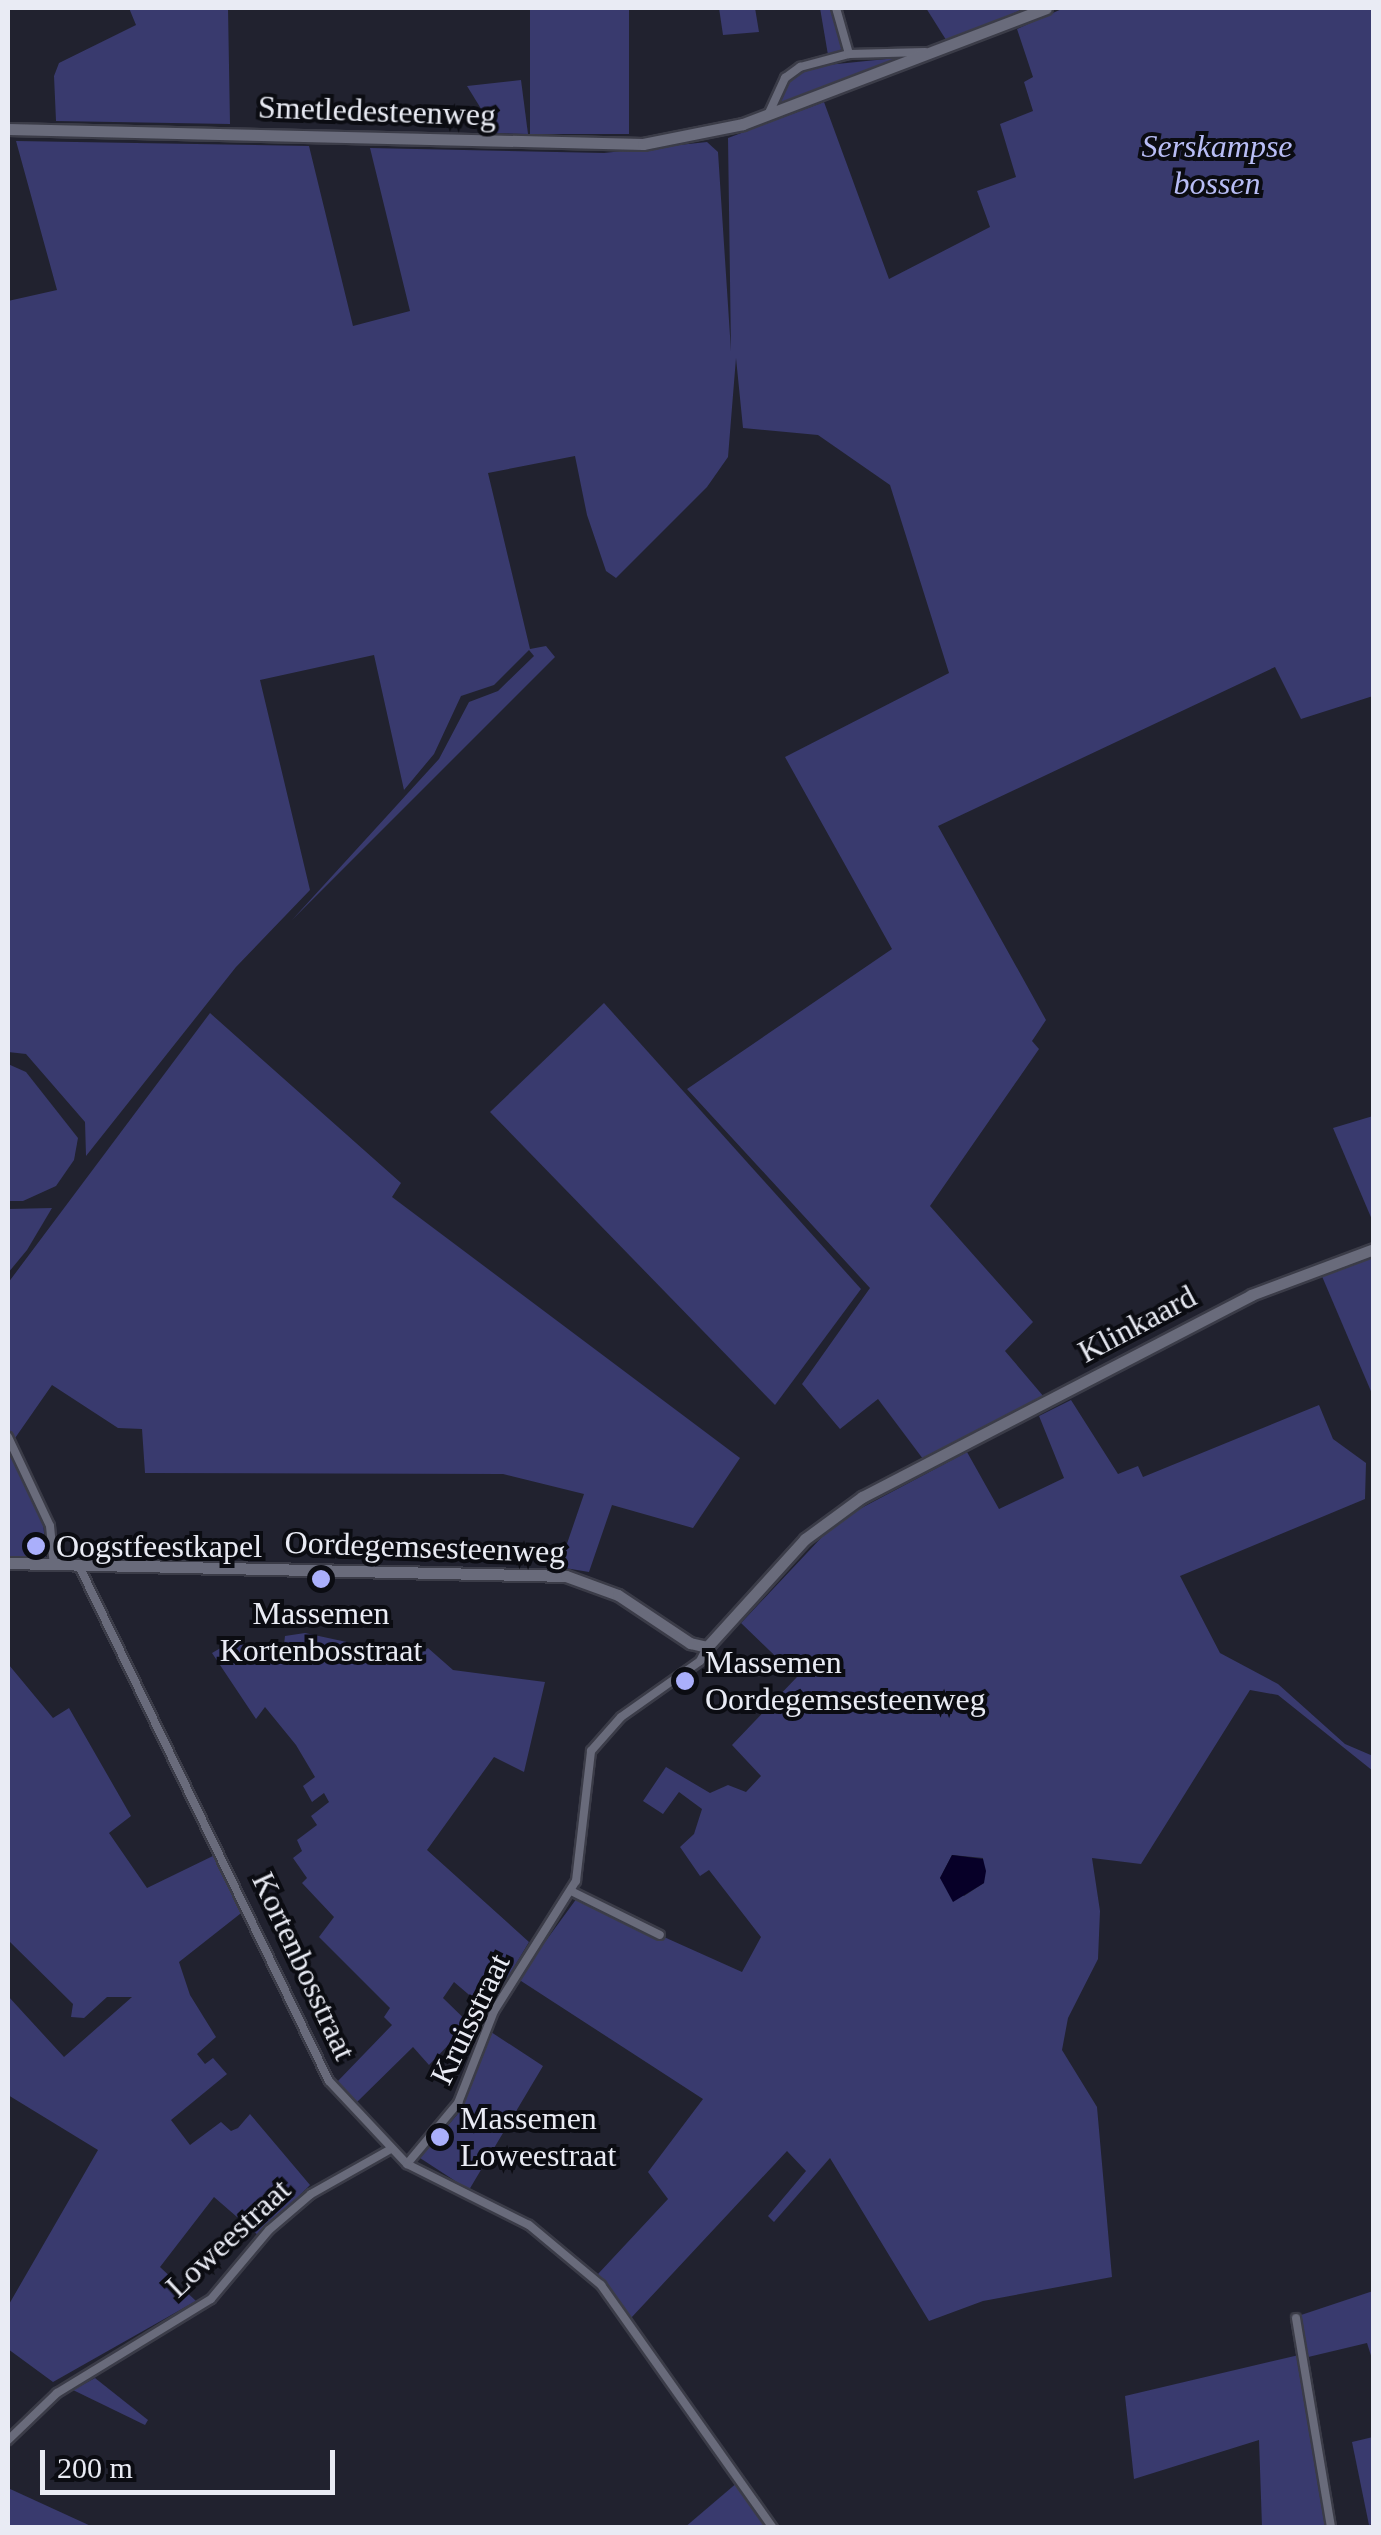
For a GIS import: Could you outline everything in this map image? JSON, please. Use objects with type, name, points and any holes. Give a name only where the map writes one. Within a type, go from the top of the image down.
[{"type":"street","points":[[836,8],[849,54]]},
{"type":"street","name":"Smetledesteenweg","points":[[8,129],[606,145],[679,140],[743,124],[943,51],[1046,8]]},
{"type":"street","points":[[768,114],[785,78],[849,54],[943,51]]},
{"type":"street","name":"Klinkaard","points":[[706,1647],[830,1518],[1251,1295],[1374,1249]]},
{"type":"street","points":[[8,1437],[50,1526],[54,1566]]},
{"type":"street","name":"Oordegemsesteenweg","points":[[8,1563],[80,1568],[566,1576],[618,1595],[706,1647]]},
{"type":"street","name":"Kortenbosstraat","points":[[80,1568],[264,1938],[305,2039],[329,2081],[407,2164],[530,2225],[601,2285],[773,2528]]},
{"type":"street","name":"Kruisstraat","points":[[407,2164],[458,2102],[494,2011],[571,1891],[582,1860],[582,1789],[591,1751],[621,1717],[700,1662],[706,1647]]},
{"type":"street","points":[[571,1891],[660,1935]]},
{"type":"street","name":"Loweestraat","points":[[8,2440],[58,2393],[211,2299],[268,2230],[311,2194],[391,2149]]},
{"type":"street","points":[[1296,2318],[1332,2528]]},
{"type":"green space","points":[[129,8],[228,8],[230,124],[56,121],[54,76],[59,63],[136,25]]},
{"type":"green space","points":[[530,8],[629,8],[629,134],[530,134]]},
{"type":"green space","points":[[719,8],[755,8],[759,32],[723,35]]},
{"type":"green space","points":[[820,8],[833,8],[844,44],[839,53],[828,55]]},
{"type":"green space","points":[[926,8],[1025,8],[948,43]]},
{"type":"green space","name":"Serskampse bossen","points":[[1064,8],[1373,8],[1373,696],[1301,719],[1275,667],[938,826],[1046,1020],[1032,1041],[1039,1049],[930,1206],[1033,1322],[1005,1351],[1044,1397],[923,1459],[878,1399],[840,1429],[802,1384],[870,1288],[687,1089],[892,949],[785,757],[949,673],[890,485],[818,435],[743,428],[736,358],[728,457],[707,487],[616,578],[606,571],[587,515],[575,456],[488,473],[530,649],[546,646],[555,657],[292,920],[439,759],[469,702],[498,691],[534,656],[529,650],[494,685],[461,696],[434,754],[404,790],[374,655],[260,680],[310,890],[236,967],[86,1156],[85,1122],[26,1054],[8,1052],[8,301],[57,290],[16,141],[309,146],[353,326],[410,311],[370,148],[604,153],[707,142],[718,152],[731,351],[728,138],[824,102],[889,279],[990,227],[977,191],[1016,177],[1000,124],[1033,111],[1024,82],[1033,77],[1017,29]]},
{"type":"green space","points":[[906,57],[777,103],[786,83],[807,67]]},
{"type":"green space","points":[[521,80],[528,134],[496,133],[467,86]]},
{"type":"green space","points":[[604,1003],[861,1289],[775,1405],[490,1112]]},
{"type":"green space","points":[[210,1013],[401,1183],[392,1197],[740,1458],[693,1528],[612,1505],[589,1572],[559,1567],[584,1494],[503,1474],[145,1473],[142,1429],[118,1428],[52,1385],[13,1441],[8,1430],[8,1283]]},
{"type":"green space","points":[[8,1064],[26,1072],[78,1138],[74,1160],[56,1186],[23,1201],[8,1201]]},
{"type":"green space","points":[[1374,1116],[1373,1222],[1333,1128]]},
{"type":"green space","points":[[52,1208],[27,1250],[8,1273],[8,1209]]},
{"type":"green space","points":[[1373,1255],[1373,1396],[1321,1274]]},
{"type":"green space","points":[[1071,1400],[1118,1474],[1138,1466],[1143,1477],[1319,1405],[1333,1439],[1366,1463],[1365,1499],[1180,1576],[1220,1653],[1278,1684],[1345,1744],[1373,1756],[1373,1771],[1278,1695],[1250,1690],[1141,1864],[1092,1858],[1100,1911],[1098,1959],[1068,2018],[1062,2050],[1097,2107],[1112,2277],[983,2301],[929,2321],[830,2158],[774,2222],[768,2216],[806,2171],[787,2151],[631,2318],[598,2274],[668,2199],[648,2172],[703,2099],[518,1979],[577,1898],[742,1972],[761,1937],[709,1870],[700,1876],[680,1847],[694,1834],[702,1809],[679,1792],[663,1814],[643,1801],[666,1767],[710,1793],[728,1785],[746,1792],[761,1776],[732,1745],[797,1677],[741,1623],[837,1521],[967,1452],[999,1509],[1064,1478],[1039,1416]],"holes":[[[952,1855],[983,1858],[984,1883],[964,1896],[940,1878]]]},
{"type":"green space","points":[[8,1441],[43,1520],[46,1559],[8,1559]]},
{"type":"green space","points":[[305,1633],[416,1657],[428,1648],[453,1670],[545,1682],[524,1772],[494,1757],[427,1850],[529,1942],[488,2011],[454,1982],[443,1998],[479,2033],[474,2047],[459,2034],[429,2065],[413,2047],[356,2103],[337,2082],[392,2025],[384,2017],[390,2008],[319,1937],[334,1917],[302,1883],[307,1878],[293,1858],[302,1851],[297,1840],[317,1825],[311,1816],[329,1802],[324,1793],[312,1802],[303,1786],[315,1777],[296,1745],[265,1707],[256,1719],[212,1653],[241,1636],[252,1655],[283,1653],[285,1636]]},
{"type":"green space","points":[[9,1665],[53,1718],[69,1708],[131,1816],[109,1833],[147,1888],[217,1854],[245,1910],[179,1962],[190,1995],[216,2037],[197,2054],[205,2064],[213,2058],[227,2074],[171,2120],[190,2145],[221,2122],[231,2131],[238,2128],[250,2114],[310,2185],[259,2236],[214,2197],[160,2267],[196,2301],[53,2382],[8,2349],[8,2306],[98,2150],[8,2095],[8,1996],[64,2057],[132,1997],[107,1997],[84,2018],[71,2017],[73,2004],[8,1940]]},
{"type":"green space","points":[[491,2032],[543,2066],[469,2190],[420,2158],[462,2109]]},
{"type":"green space","points":[[1373,2291],[1373,2362],[1367,2343],[1304,2358],[1298,2316]]},
{"type":"green space","points":[[1299,2355],[1329,2527],[1262,2527],[1259,2440],[1134,2479],[1125,2396]]},
{"type":"green space","points":[[95,2378],[148,2420],[145,2425],[73,2390]]},
{"type":"green space","points":[[1373,2437],[1373,2524],[1369,2525],[1352,2442]]},
{"type":"green space","points":[[738,2482],[766,2527],[684,2528]]},
{"type":"green space","points":[[8,2488],[93,2527],[8,2527]]},
{"type":"shaded area","points":[[952,1855],[983,1859],[986,1871],[984,1883],[953,1902],[940,1878]]},
{"type":"place","name":"Oogstfeestkapel","points":[[36,1546]]},
{"type":"place","name":"Massemen Kortenbosstraat","points":[[321,1579]]},
{"type":"place","name":"Massemen Oordegemsesteenweg","points":[[685,1681]]},
{"type":"place","name":"Massemen Loweestraat","points":[[440,2137]]}]
